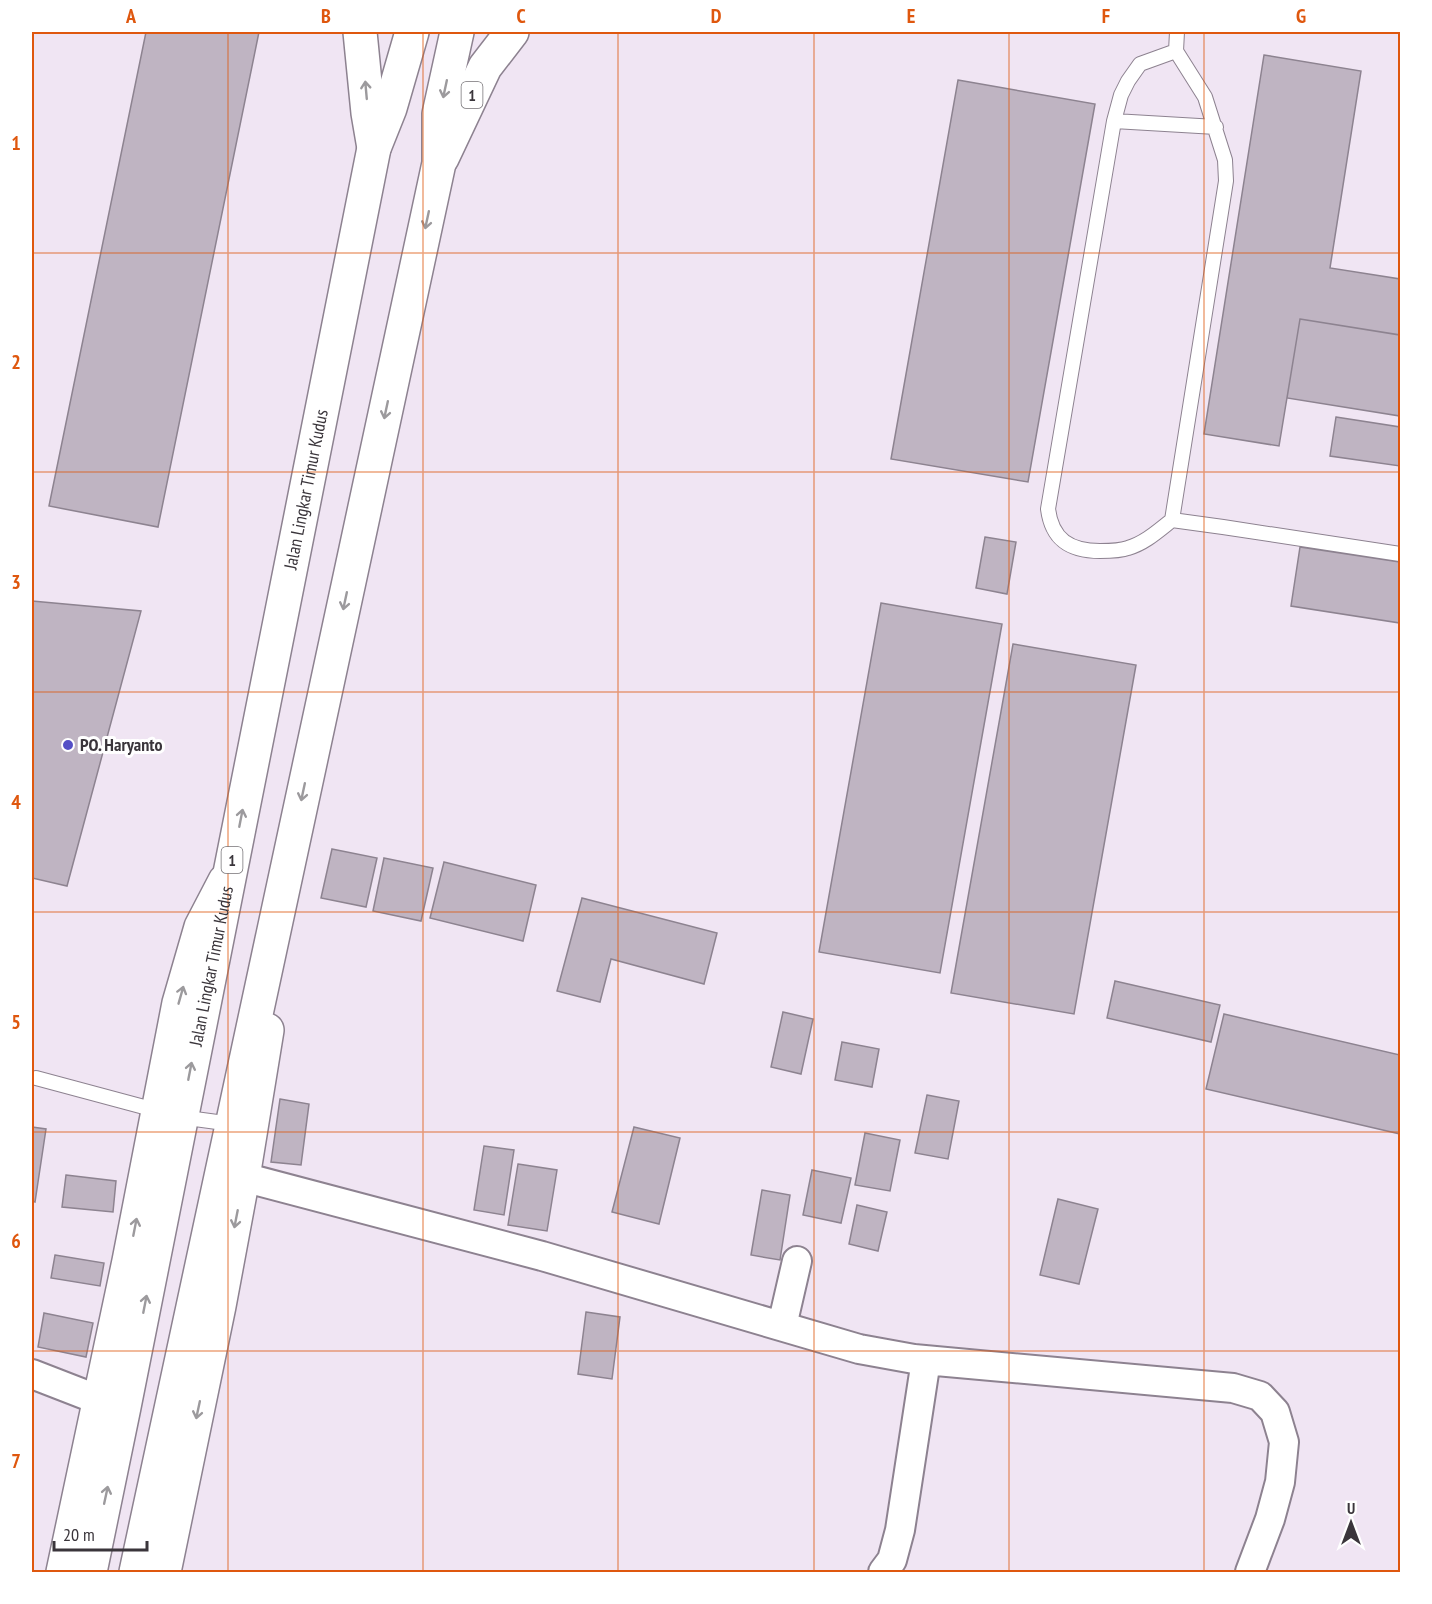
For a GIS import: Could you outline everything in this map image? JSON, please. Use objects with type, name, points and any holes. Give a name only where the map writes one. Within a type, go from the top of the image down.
[{"type":"main road","points":[[360,32],[374,148]]},
{"type":"main road","points":[[374,148],[390,108],[412,32]]},
{"type":"main road","name":"1","points":[[136,1572],[232,1175],[232,1124],[439,163],[439,114],[457,32]]},
{"type":"main road","name":"1","points":[[439,163],[485,67],[512,32]]},
{"type":"main road","name":"Jalan Lingkar Timur Kudus","points":[[90,1572],[112,1404],[169,1114],[230,871],[374,148]]},
{"type":"main road","points":[[164,1572],[219,1306],[232,1175],[273,994],[278,946],[278,912]]},
{"type":"main road","points":[[63,1572],[112,1404]]},
{"type":"street","points":[[232,1175],[542,1256],[859,1348],[926,1360],[1233,1388],[1260,1396],[1275,1412],[1284,1443],[1280,1482],[1270,1519],[1250,1572]]},
{"type":"street","points":[[782,1326],[797,1261]]},
{"type":"street","points":[[883,1572],[892,1560],[900,1530],[926,1360]]},
{"type":"street","points":[[32,1374],[112,1404]]},
{"type":"lane","points":[[1176,51],[1140,64],[1121,95],[1114,121],[1048,509],[1054,531],[1062,541],[1075,549],[1106,551],[1128,548],[1148,538],[1172,520],[1226,181],[1225,160],[1203,91],[1176,51],[1177,32]]},
{"type":"lane","points":[[1114,121],[1215,127]]},
{"type":"lane","points":[[1172,520],[1401,554]]},
{"type":"lane","points":[[36,1078],[169,1114],[232,1124]]},
{"type":"building","points":[[146,32],[259,32],[158,527],[49,506]]},
{"type":"building","points":[[1264,55],[1361,71],[1330,268],[1400,279],[1400,335],[1300,319],[1279,446],[1204,434]]},
{"type":"building","points":[[958,80],[1095,104],[1028,482],[891,459]]},
{"type":"building","points":[[1300,319],[1400,335],[1400,416],[1287,398]]},
{"type":"building","points":[[1336,417],[1400,427],[1400,466],[1330,456]]},
{"type":"building","points":[[985,537],[1016,542],[1007,594],[976,588]]},
{"type":"building","points":[[1300,547],[1400,562],[1400,623],[1291,606]]},
{"type":"building","name":"PO. Haryanto","points":[[32,601],[141,611],[67,886],[32,878]]},
{"type":"building","points":[[881,603],[1002,624],[940,973],[819,952]]},
{"type":"building","points":[[1013,644],[1136,665],[1074,1014],[951,993]]},
{"type":"building","points":[[332,849],[377,858],[366,907],[321,898]]},
{"type":"building","points":[[384,858],[433,868],[421,921],[373,911]]},
{"type":"building","points":[[444,862],[536,885],[523,941],[430,918]]},
{"type":"building","points":[[582,898],[717,933],[704,984],[611,959],[600,1002],[557,991]]},
{"type":"building","points":[[1115,981],[1220,1005],[1211,1042],[1107,1018]]},
{"type":"building","points":[[783,1012],[813,1019],[801,1074],[771,1067]]},
{"type":"building","points":[[1224,1014],[1400,1055],[1400,1134],[1206,1089]]},
{"type":"building","points":[[842,1042],[879,1049],[872,1087],[835,1080]]},
{"type":"building","points":[[927,1095],[959,1101],[948,1159],[915,1153]]},
{"type":"building","points":[[280,1099],[309,1104],[301,1165],[271,1162]]},
{"type":"building","points":[[32,1127],[46,1129],[35,1202],[32,1201]]},
{"type":"building","points":[[634,1127],[680,1138],[659,1224],[612,1212]]},
{"type":"building","points":[[865,1133],[900,1140],[890,1191],[855,1185]]},
{"type":"building","points":[[484,1146],[514,1150],[504,1215],[474,1210]]},
{"type":"building","points":[[518,1164],[557,1170],[547,1231],[508,1225]]},
{"type":"building","points":[[812,1170],[851,1178],[841,1223],[803,1215]]},
{"type":"building","points":[[66,1175],[116,1181],[113,1212],[62,1207]]},
{"type":"building","points":[[762,1190],[790,1195],[780,1260],[751,1255]]},
{"type":"building","points":[[1058,1199],[1098,1209],[1079,1284],[1040,1275]]},
{"type":"building","points":[[857,1205],[887,1212],[878,1251],[849,1244]]},
{"type":"building","points":[[55,1255],[104,1263],[100,1286],[51,1278]]},
{"type":"building","points":[[586,1312],[620,1317],[612,1379],[578,1374]]},
{"type":"building","points":[[44,1313],[93,1323],[86,1357],[38,1347]]},
{"type":"place","name":"PO. Haryanto","points":[[68,745]]}]
